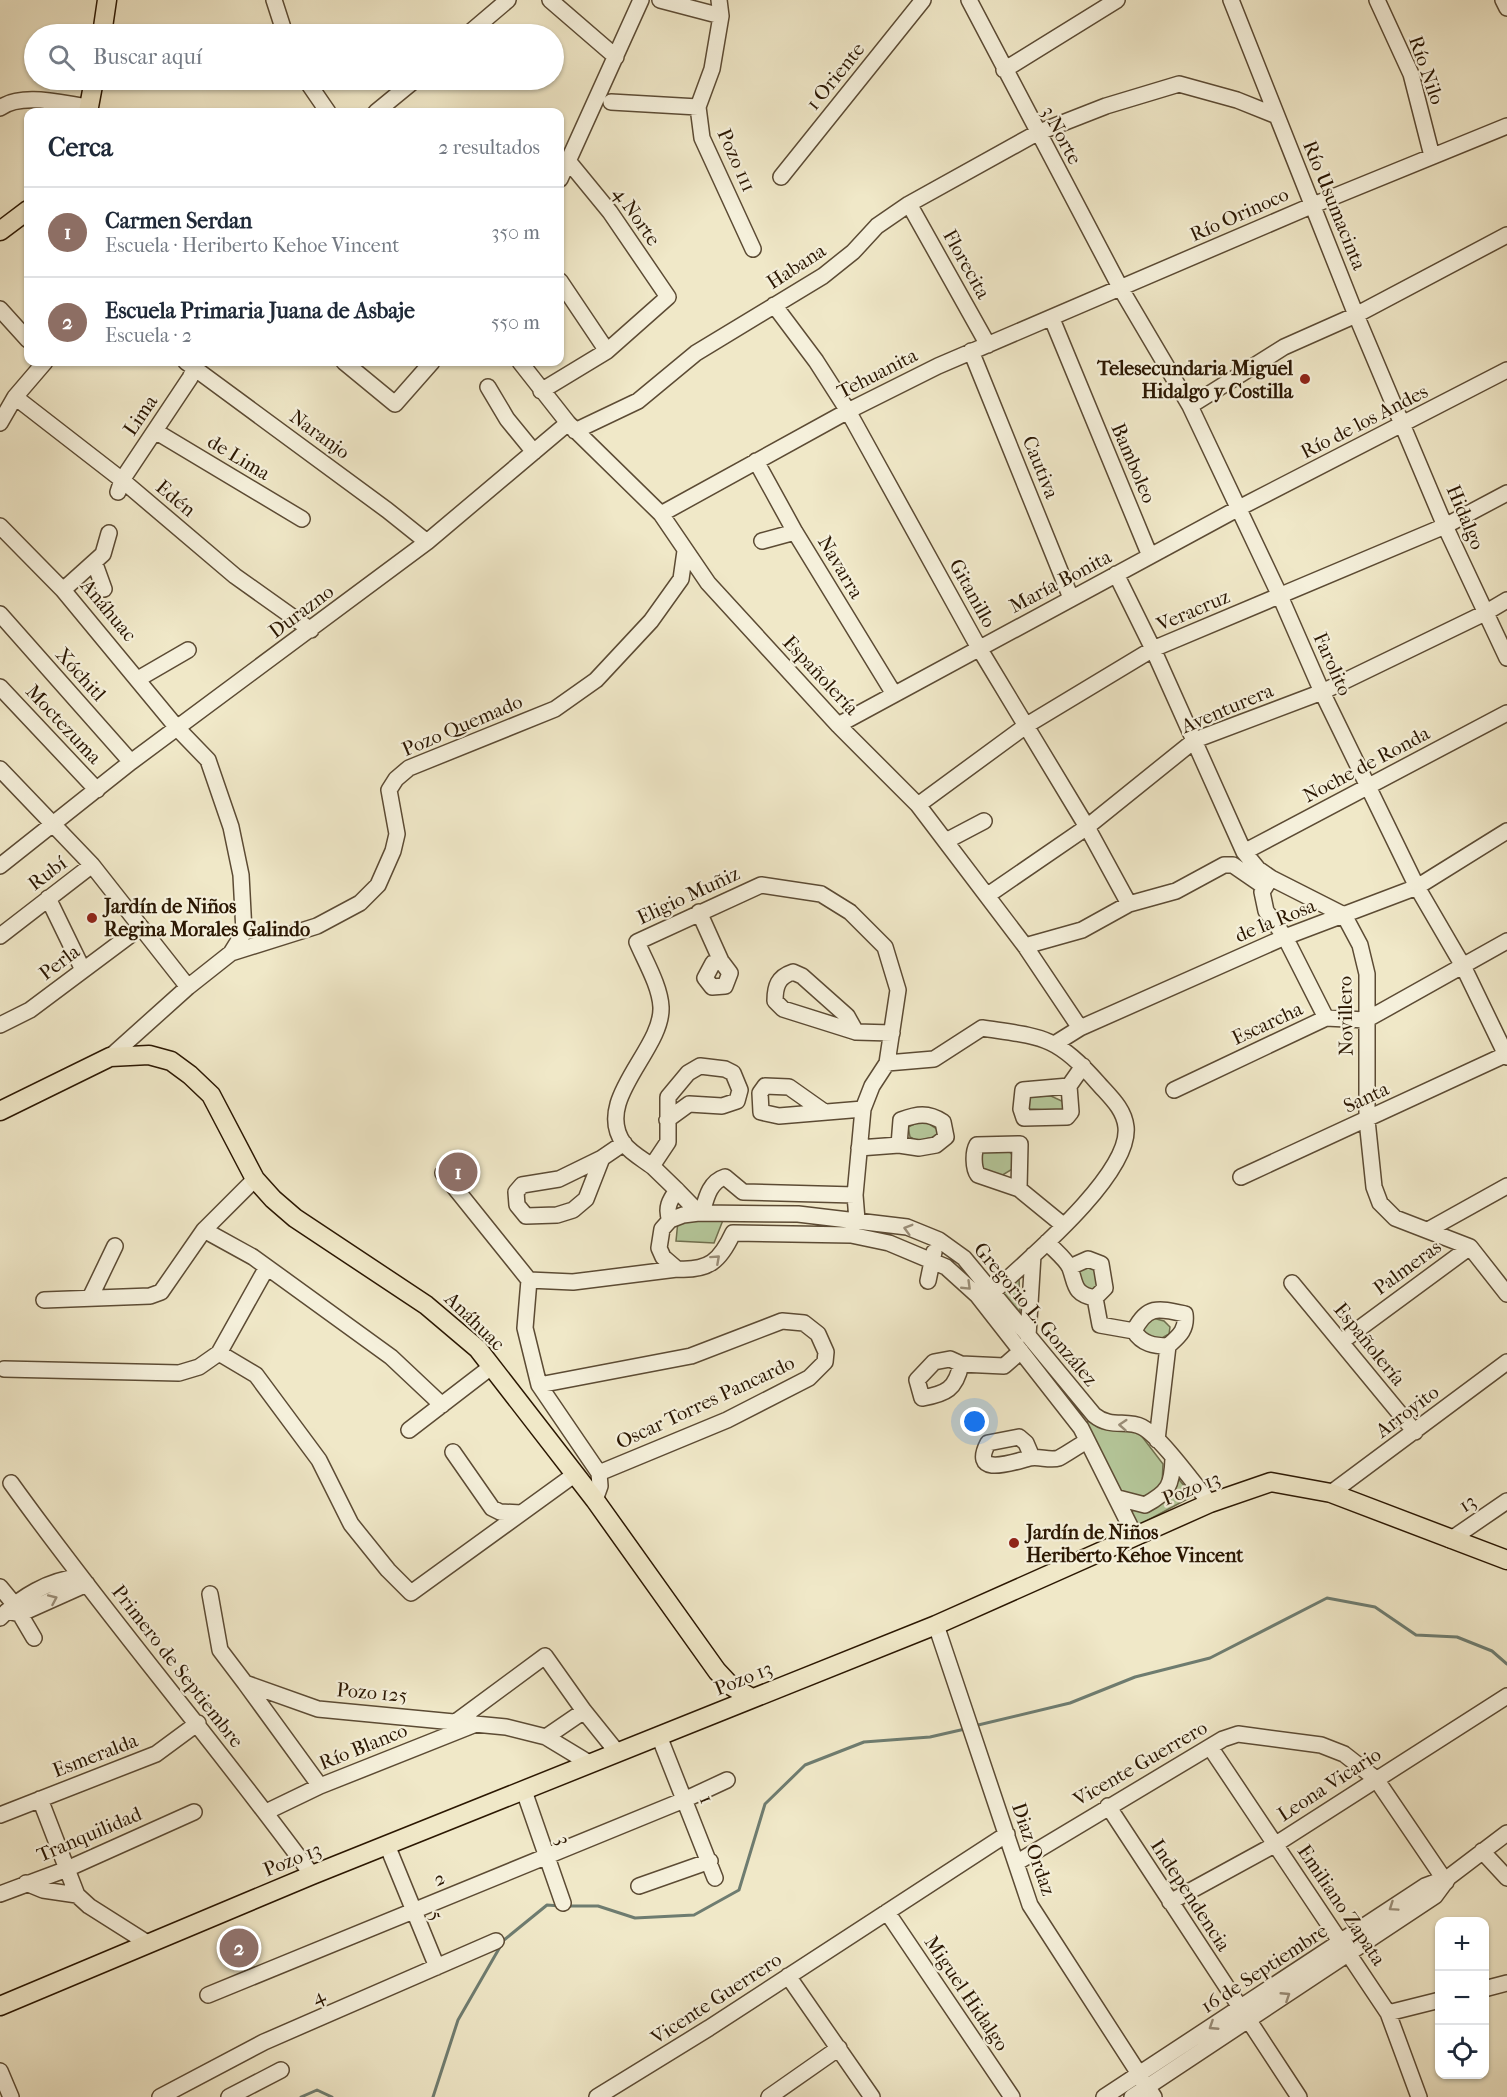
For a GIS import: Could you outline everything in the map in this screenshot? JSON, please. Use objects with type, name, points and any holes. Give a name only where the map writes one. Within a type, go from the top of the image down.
[{"type":"main road","points":[[103,24],[107,0]]},
{"type":"main road","points":[[89,108],[92,90]]},
{"type":"main road","points":[[0,231],[24,213]]},
{"type":"main road","name":"Anáhuac","points":[[110,1057],[149,1055],[171,1061],[190,1075],[210,1095],[255,1179],[273,1199],[295,1218],[449,1323],[478,1349],[595,1500],[717,1671],[731,1686],[752,1698]]},
{"type":"main road","points":[[0,1111],[110,1057]]},
{"type":"main road","name":"Pozo 13","points":[[0,2006],[312,1875],[936,1625],[1210,1503],[1271,1482],[1331,1493],[1507,1560]]},
{"type":"street","points":[[274,0],[282,24]]},
{"type":"street","points":[[480,24],[508,0]]},
{"type":"street","points":[[550,0],[616,57]]},
{"type":"street","points":[[564,171],[641,0]]},
{"type":"street","points":[[660,0],[721,16]]},
{"type":"street","name":"Pozo 111","points":[[720,0],[721,16],[712,69],[698,107],[702,138],[753,249]]},
{"type":"street","name":"1 Oriente","points":[[781,177],[923,0]]},
{"type":"street","name":"3 Norte","points":[[969,0],[1121,289]]},
{"type":"street","points":[[1004,70],[1117,0]]},
{"type":"street","name":"Río Usumacinta","points":[[1231,0],[1311,206],[1404,424]]},
{"type":"street","name":"Río Nilo","points":[[1377,0],[1411,74],[1432,156]]},
{"type":"street","points":[[1503,0],[1507,8]]},
{"type":"street","name":"Habana","points":[[572,427],[638,401],[696,353],[823,276],[853,252],[877,226],[909,204],[1037,133],[1106,106],[1179,84],[1237,100],[1277,116]]},
{"type":"street","points":[[313,90],[325,108]]},
{"type":"street","points":[[381,108],[403,90]]},
{"type":"street","points":[[0,108],[7,103],[28,100],[77,108]]},
{"type":"street","points":[[610,102],[698,107]]},
{"type":"street","name":"Río Orinoco","points":[[1121,289],[1311,206],[1507,126]]},
{"type":"street","name":"4 Norte","points":[[569,162],[610,212],[668,297],[607,351]]},
{"type":"street","name":"Florecita","points":[[909,204],[988,345]]},
{"type":"street","points":[[1190,406],[1284,347],[1356,315],[1507,235]]},
{"type":"street","points":[[541,391],[607,351],[564,287]]},
{"type":"street","name":"Tehuanita","points":[[661,514],[848,411],[972,351],[1121,289]]},
{"type":"street","name":"Farolito","points":[[1121,289],[1190,406],[1280,596],[1322,692],[1417,887],[1463,966],[1507,1055]]},
{"type":"street","name":"Gitanillo","points":[[774,305],[816,361],[848,411],[979,648],[1087,827],[1129,904]]},
{"type":"street","points":[[0,309],[24,336]]},
{"type":"street","name":"Bamboleo","points":[[1052,319],[1150,556]]},
{"type":"street","name":"Cautiva","points":[[972,351],[1071,598]]},
{"type":"street","points":[[0,423],[15,397],[42,366]]},
{"type":"street","name":"Lima","points":[[120,486],[155,431],[191,366]]},
{"type":"street","name":"Naranjo","points":[[195,366],[387,510],[427,543]]},
{"type":"street","points":[[349,366],[395,404],[428,366]]},
{"type":"street","name":"Españolería","points":[[523,366],[572,427],[661,514],[680,538],[685,551],[708,583],[838,724],[918,805],[988,895],[1080,1028]]},
{"type":"street","name":"Río de los Andes","points":[[1239,508],[1507,370]]},
{"type":"street","points":[[489,387],[507,419],[534,452]]},
{"type":"street","name":"Edén","points":[[15,397],[120,486],[235,576],[311,630]]},
{"type":"street","name":"Hidalgo","points":[[1404,424],[1445,526],[1507,658]]},
{"type":"street","name":"Durazno","points":[[3,856],[53,825],[131,762],[427,543],[534,452],[572,427]]},
{"type":"street","name":"de Lima","points":[[155,431],[302,519]]},
{"type":"street","name":"Navarra","points":[[756,461],[795,532],[894,694]]},
{"type":"street","name":"Veracruz","points":[[918,805],[1027,725],[1153,649],[1445,526],[1507,493]]},
{"type":"street","name":"María Bonita","points":[[838,724],[1239,508]]},
{"type":"street","name":"Anáhuac","points":[[0,526],[63,590],[178,729],[208,760],[231,827],[241,875],[244,932],[231,953]]},
{"type":"street","points":[[762,541],[795,532]]},
{"type":"street","points":[[63,590],[95,564],[103,554],[109,533]]},
{"type":"street","name":"Pozo Quemado","points":[[110,1057],[188,987],[231,953],[317,926],[360,903],[378,885],[393,851],[397,834],[389,790],[396,779],[410,768],[555,709],[596,680],[651,621],[681,579],[685,551]]},
{"type":"street","points":[[95,564],[104,589]]},
{"type":"street","points":[[1116,574],[1195,740],[1244,852],[1268,882]]},
{"type":"street","name":"Aventurera","points":[[988,895],[1087,827],[1195,740],[1322,692],[1485,613],[1507,600]]},
{"type":"street","name":"Xóchitl","points":[[0,614],[131,762]]},
{"type":"street","points":[[138,679],[188,650]]},
{"type":"street","name":"Moctezuma","points":[[0,687],[97,790]]},
{"type":"street","name":"Noche de Ronda","points":[[1244,852],[1507,713]]},
{"type":"street","points":[[0,769],[92,865],[188,987]]},
{"type":"street","points":[[946,841],[984,821]]},
{"type":"street","name":"de la Rosa","points":[[1056,1042],[1080,1028],[1285,937],[1417,887],[1507,831]]},
{"type":"street","points":[[1025,946],[1082,930],[1129,904],[1176,891],[1224,865],[1233,864],[1344,915]]},
{"type":"street","name":"Rubí","points":[[0,936],[92,865]]},
{"type":"street","points":[[1268,882],[1262,892],[1266,911],[1285,937],[1326,1018]]},
{"type":"street","name":"Eligio Muñiz","points":[[624,1143],[615,1119],[618,1105],[658,1024],[661,1007],[637,942],[761,885],[821,894],[850,912],[885,947],[898,990],[887,1063],[872,1086],[862,1109],[855,1195],[857,1220]]},
{"type":"street","points":[[48,898],[83,970]]},
{"type":"street","points":[[699,912],[722,961]]},
{"type":"street","name":"Novillero","points":[[1344,915],[1360,945],[1367,974],[1366,1120],[1374,1187],[1380,1203],[1395,1218],[1470,1247],[1507,1294]]},
{"type":"street","name":"Perla","points":[[0,1025],[30,1010],[141,927]]},
{"type":"street","points":[[1366,1020],[1507,941]]},
{"type":"street","points":[[856,1032],[847,1016],[802,976],[794,972],[783,975],[775,988],[775,1001],[783,1009],[856,1032],[892,1033]]},
{"type":"street","name":"Escarcha","points":[[1174,1090],[1326,1018],[1366,1020]]},
{"type":"street","points":[[887,1063],[934,1059],[982,1028],[1034,1036],[1056,1042],[1083,1066],[1121,1110],[1126,1129],[1123,1151],[1108,1177],[1047,1242],[994,1291]]},
{"type":"street","name":"Santa","points":[[1241,1177],[1507,1055]]},
{"type":"street","points":[[652,1166],[668,1142],[667,1120],[668,1097],[688,1073],[700,1066],[725,1069],[733,1073],[740,1090],[736,1101],[722,1106],[689,1104],[667,1120]]},
{"type":"street","points":[[1069,1086],[1083,1066]]},
{"type":"street","points":[[823,1111],[862,1109]]},
{"type":"street","points":[[602,1158],[586,1200],[573,1210],[557,1215],[526,1216],[517,1205],[516,1192],[522,1185],[559,1179],[602,1158],[624,1143],[652,1166],[700,1213],[708,1192],[716,1180],[724,1177],[743,1192],[855,1195]]},
{"type":"street","points":[[859,1148],[899,1145]]},
{"type":"street","points":[[443,1173],[529,1280],[525,1328],[539,1385],[599,1473],[600,1486],[595,1500]]},
{"type":"street","points":[[44,1300],[150,1296],[161,1292],[204,1230],[255,1179]]},
{"type":"street","name":"Palmeras","points":[[1428,1230],[1507,1186]]},
{"type":"street","points":[[1020,1189],[1063,1225]]},
{"type":"street","points":[[677,1190],[669,1202],[670,1221],[662,1229],[659,1248],[663,1257],[677,1269]]},
{"type":"street","name":"Gregorio L. González","points":[[670,1221],[700,1213],[798,1214],[907,1227],[939,1240],[964,1258],[994,1291],[1094,1415],[1104,1423],[1141,1426],[1157,1440],[1210,1503]]},
{"type":"street","points":[[529,1280],[573,1282],[677,1269],[702,1269],[726,1249],[733,1233],[731,1215]]},
{"type":"street","points":[[204,1230],[237,1247],[267,1267],[391,1357],[442,1405]]},
{"type":"street","name":"Gregorio L. González","points":[[733,1233],[851,1234],[889,1243],[931,1259],[946,1268],[977,1295],[1084,1434],[1135,1536]]},
{"type":"street","points":[[928,1281],[931,1259],[939,1240]]},
{"type":"street","points":[[1047,1242],[1070,1267],[1073,1283],[1084,1296],[1095,1298]]},
{"type":"street","points":[[90,1298],[115,1246]]},
{"type":"street","name":"Palmeras","points":[[1341,1342],[1470,1247]]},
{"type":"street","points":[[1029,1336],[1033,1255]]},
{"type":"street","points":[[1070,1267],[1088,1259],[1101,1264],[1105,1288],[1095,1298]]},
{"type":"street","points":[[4,1369],[179,1373],[199,1367],[219,1353],[267,1267]]},
{"type":"street","name":"Españolería","points":[[1292,1283],[1415,1432]]},
{"type":"street","points":[[1095,1298],[1100,1326],[1134,1332],[1139,1338],[1154,1346],[1168,1346],[1181,1335],[1186,1323],[1185,1314],[1152,1310],[1142,1316],[1134,1332]]},
{"type":"street","name":"Oscar Torres Pancardo","points":[[539,1385],[691,1356],[782,1321],[804,1323],[818,1334],[826,1352],[825,1362],[809,1378],[727,1420],[599,1473]]},
{"type":"street","points":[[1157,1440],[1168,1346]]},
{"type":"street","points":[[961,1364],[1004,1366],[1021,1351]]},
{"type":"street","points":[[219,1353],[256,1376],[319,1460],[351,1524],[388,1570],[411,1593],[574,1475]]},
{"type":"street","name":"Arroyito","points":[[1331,1493],[1507,1362]]},
{"type":"street","points":[[409,1430],[491,1367]]},
{"type":"street","name":"Gregorio L. González","points":[[1084,1434],[1094,1415]]},
{"type":"street","points":[[1032,1457],[1056,1459],[1084,1434]]},
{"type":"street","points":[[453,1452],[492,1508],[500,1512],[521,1513]]},
{"type":"street","points":[[1118,1498],[1145,1505],[1161,1497],[1172,1482],[1173,1459]]},
{"type":"street","name":"Primero de Septiembre","points":[[11,1483],[83,1581],[198,1723],[312,1875]]},
{"type":"street","name":"13","points":[[1450,1540],[1507,1501]]},
{"type":"street","points":[[10,1612],[83,1581]]},
{"type":"street","points":[[0,1587],[10,1612],[34,1638]]},
{"type":"street","points":[[210,1594],[220,1650],[320,1785]]},
{"type":"street","name":"Diaz Ordaz","points":[[936,1625],[950,1661],[974,1740],[1030,1905],[1147,2086]]},
{"type":"street","points":[[457,1721],[545,1656],[616,1752]]},
{"type":"street","name":"Pozo 125","points":[[245,1683],[318,1709],[478,1723],[546,1737],[589,1763]]},
{"type":"street","name":"Leona Vicario","points":[[1170,1902],[1276,1844],[1507,1696]]},
{"type":"street","points":[[546,1737],[584,1711]]},
{"type":"street","name":"Esmeralda","points":[[0,1815],[156,1754],[198,1723]]},
{"type":"street","name":"Río Blanco","points":[[266,1812],[320,1785],[478,1723]]},
{"type":"street","name":"Vicente Guerrero","points":[[1016,1863],[1108,1806],[1210,1747],[1238,1734],[1321,1745],[1344,1754],[1376,1779],[1446,1879]]},
{"type":"street","name":"1","points":[[659,1737],[715,1878]]},
{"type":"street","name":"Emiliano Zapata","points":[[1210,1747],[1388,2013],[1419,2097]]},
{"type":"street","name":"2","points":[[208,1995],[684,1800],[727,1780]]},
{"type":"street","name":"3","points":[[525,1791],[563,1903]]},
{"type":"street","points":[[40,1799],[77,1895],[89,1906],[149,1944]]},
{"type":"street","name":"Independencia","points":[[1108,1806],[1299,2097]]},
{"type":"street","name":"Tranquilidad","points":[[0,1894],[66,1869],[194,1812]]},
{"type":"street","name":"16 de Septiembre","points":[[1132,2097],[1244,2015],[1345,1948],[1435,1896],[1446,1879],[1507,1833]]},
{"type":"street","name":"Vicente Guerrero","points":[[597,2097],[1007,1834]]},
{"type":"street","name":"5","points":[[387,1845],[412,1912],[437,1967]]},
{"type":"street","points":[[1482,1851],[1507,1878]]},
{"type":"street","points":[[639,1886],[710,1861]]},
{"type":"street","points":[[26,1883],[43,1890],[77,1895]]},
{"type":"street","name":"Miguel Hidalgo","points":[[887,1912],[1012,2097]]},
{"type":"street","name":"4","points":[[160,2097],[264,2042],[496,1941]]},
{"type":"street","points":[[788,1976],[872,2097]]},
{"type":"street","points":[[1489,1988],[1507,1983]]},
{"type":"street","points":[[1388,2013],[1435,2001]]},
{"type":"street","points":[[769,2097],[839,2048]]},
{"type":"street","points":[[229,2097],[281,2070]]},
{"type":"street","points":[[0,2071],[11,2097]]},
{"type":"street","name":"16 de Septiembre","points":[[1104,2097],[1147,2086]]},
{"type":"green space","points":[[1034,1096],[1051,1096],[1064,1102],[1066,1108],[1062,1111],[1026,1107],[1027,1099]]},
{"type":"green space","points":[[919,1122],[926,1122],[937,1129],[937,1136],[918,1141],[910,1137],[908,1127]]},
{"type":"green space","points":[[1008,1150],[1014,1157],[1014,1168],[1001,1176],[985,1174],[976,1160],[979,1152]]},
{"type":"green space","points":[[687,1215],[723,1220],[714,1243],[676,1241],[678,1221]]},
{"type":"green space","points":[[1096,1265],[1102,1290],[1087,1293],[1076,1271],[1079,1266]]},
{"type":"green space","points":[[1019,1276],[1020,1312],[1001,1293]]},
{"type":"green space","points":[[1149,1317],[1164,1321],[1170,1327],[1169,1334],[1162,1338],[1152,1339],[1136,1325]]},
{"type":"green space","points":[[1088,1421],[1098,1426],[1137,1430],[1163,1464],[1162,1485],[1146,1500],[1125,1498],[1086,1426]]},
{"type":"green space","points":[[1175,1475],[1193,1496],[1137,1526],[1122,1502],[1143,1506]]},
{"type":"waterway","points":[[974,1726],[1070,1703],[1135,1677],[1210,1658],[1327,1598],[1375,1607],[1416,1635],[1457,1637],[1492,1651],[1507,1664]]},
{"type":"waterway","points":[[567,1906],[598,1906],[635,1918],[694,1915],[739,1890],[765,1804],[805,1765],[864,1742],[930,1737],[965,1729]]},
{"type":"waterway","points":[[433,2097],[458,2020],[504,1940],[547,1905],[560,1906]]},
{"type":"waterway","points":[[301,2097],[317,2090],[332,2097]]},
{"type":"place","name":"Telesecundaria Miguel Hidalgo y Costilla","points":[[1305,379]]},
{"type":"place","name":"Jardín de Niños Regina Morales Galindo","points":[[92,918]]},
{"type":"place","name":"Carmen Serdan","points":[[458,1172]]},
{"type":"place","name":"Jardín de Niños Heriberto Kehoe Vincent","points":[[1014,1543]]},
{"type":"place","name":"Escuela Primaria Juana de Asbaje","points":[[239,1948]]}]
